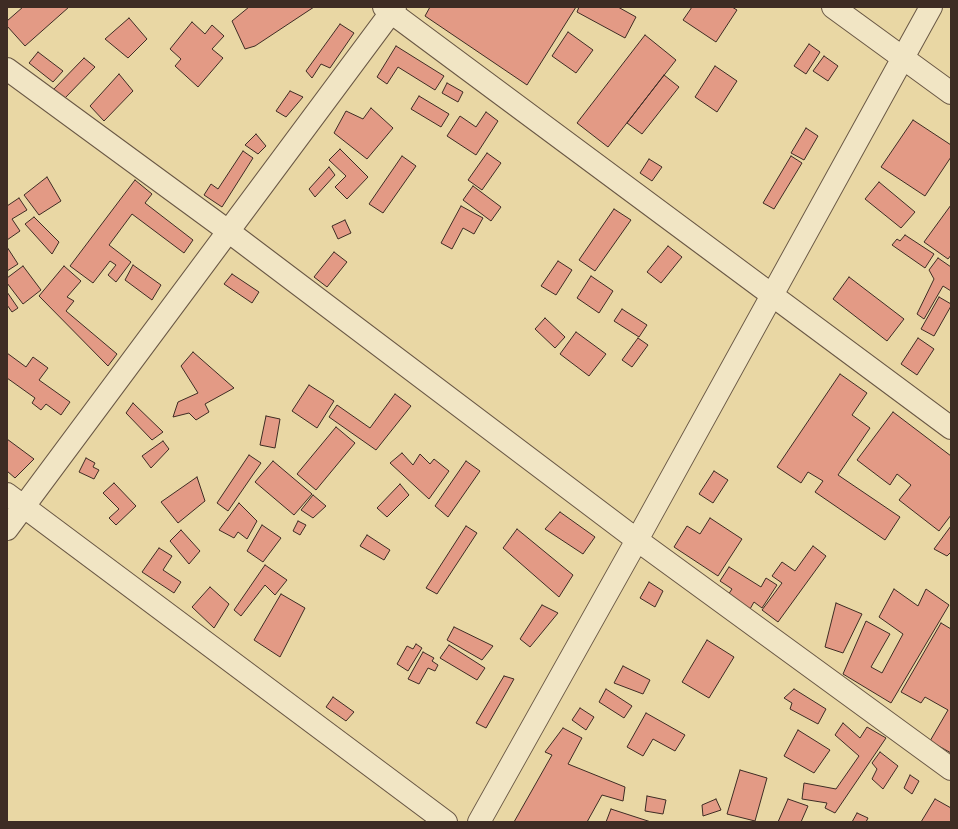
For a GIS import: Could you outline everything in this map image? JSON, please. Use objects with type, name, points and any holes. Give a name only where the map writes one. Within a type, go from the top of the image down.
[{"type":"street","points":[[833,7],[951,93]]},
{"type":"street","points":[[479,822],[637,540],[931,7]]},
{"type":"street","points":[[7,529],[15,500],[228,232],[390,9],[951,428]]},
{"type":"street","points":[[7,69],[228,232],[637,540],[951,769]]},
{"type":"street","points":[[15,500],[446,822]]},
{"type":"building","points":[[23,7],[69,7],[25,46],[7,26],[7,21]]},
{"type":"building","points":[[249,7],[314,7],[255,46],[245,49],[232,21]]},
{"type":"building","points":[[430,7],[576,7],[527,85],[425,16]]},
{"type":"building","points":[[579,7],[618,7],[636,17],[625,38],[577,12]]},
{"type":"building","points":[[692,7],[732,7],[737,10],[716,42],[683,20]]},
{"type":"building","points":[[129,18],[147,39],[128,58],[105,39]]},
{"type":"building","points":[[192,22],[205,34],[212,25],[224,36],[212,49],[223,58],[198,87],[175,66],[181,59],[170,49]]},
{"type":"building","points":[[340,24],[354,33],[330,68],[321,64],[312,78],[306,71]]},
{"type":"building","points":[[568,32],[593,50],[576,73],[552,56]]},
{"type":"building","points":[[645,35],[676,60],[608,147],[577,123]]},
{"type":"building","points":[[809,44],[820,52],[806,74],[794,66]]},
{"type":"building","points":[[396,46],[444,76],[435,90],[398,67],[387,84],[377,77]]},
{"type":"building","points":[[38,52],[63,71],[53,82],[29,63]]},
{"type":"building","points":[[824,56],[838,66],[828,81],[813,71]]},
{"type":"building","points":[[84,58],[95,67],[65,98],[52,91]]},
{"type":"building","points":[[715,66],[737,81],[717,112],[695,97]]},
{"type":"building","points":[[119,74],[133,91],[104,121],[90,106]]},
{"type":"building","points":[[664,75],[679,87],[642,134],[627,123]]},
{"type":"building","points":[[447,83],[463,92],[458,102],[442,93]]},
{"type":"building","points":[[290,91],[303,97],[286,117],[276,111]]},
{"type":"building","points":[[419,96],[449,114],[441,127],[411,109]]},
{"type":"building","points":[[371,108],[393,128],[367,159],[334,133],[346,111],[363,119]]},
{"type":"building","points":[[486,112],[498,121],[476,155],[447,136],[460,116],[476,127]]},
{"type":"building","points":[[913,120],[951,145],[951,157],[925,196],[881,167]]},
{"type":"building","points":[[806,128],[818,136],[804,160],[791,153]]},
{"type":"building","points":[[256,134],[266,146],[258,154],[245,145]]},
{"type":"building","points":[[340,149],[368,177],[347,199],[335,187],[346,176],[329,160]]},
{"type":"building","points":[[243,151],[253,158],[222,207],[204,195],[211,184],[218,189]]},
{"type":"building","points":[[487,153],[501,163],[482,190],[468,180]]},
{"type":"building","points":[[402,156],[416,166],[383,213],[369,204]]},
{"type":"building","points":[[791,156],[802,163],[774,209],[763,203]]},
{"type":"building","points":[[649,159],[662,167],[652,181],[640,173]]},
{"type":"building","points":[[329,167],[335,175],[315,197],[309,189]]},
{"type":"building","points":[[47,177],[61,201],[39,215],[24,195]]},
{"type":"building","points":[[135,180],[152,194],[145,203],[193,240],[184,253],[132,214],[109,245],[131,262],[116,282],[108,275],[116,265],[110,261],[93,283],[70,266]]},
{"type":"building","points":[[879,182],[915,212],[901,228],[865,199]]},
{"type":"building","points":[[473,186],[501,207],[491,221],[463,200]]},
{"type":"building","points":[[19,198],[27,210],[12,219],[20,231],[7,240],[7,206]]},
{"type":"building","points":[[951,205],[951,255],[948,259],[924,242]]},
{"type":"building","points":[[461,206],[483,218],[474,234],[463,228],[452,249],[441,243]]},
{"type":"building","points":[[614,209],[631,220],[595,271],[579,260]]},
{"type":"building","points":[[34,217],[59,242],[52,254],[25,224]]},
{"type":"building","points":[[345,220],[351,233],[338,239],[332,226]]},
{"type":"building","points":[[905,235],[934,254],[925,268],[892,245],[897,239],[900,241]]},
{"type":"building","points":[[668,246],[682,257],[661,283],[647,272]]},
{"type":"building","points":[[7,247],[18,264],[7,271]]},
{"type":"building","points":[[334,252],[347,262],[327,287],[314,277]]},
{"type":"building","points":[[938,258],[951,267],[951,291],[943,286],[924,319],[917,314],[934,279],[929,270]]},
{"type":"building","points":[[558,261],[572,270],[556,295],[541,286]]},
{"type":"building","points":[[133,265],[161,285],[152,300],[125,280]]},
{"type":"building","points":[[23,266],[41,290],[23,304],[7,283],[7,278]]},
{"type":"building","points":[[64,266],[81,281],[67,297],[74,301],[66,311],[117,354],[108,366],[39,296]]},
{"type":"building","points":[[232,274],[259,292],[252,303],[224,284]]},
{"type":"building","points":[[591,276],[613,291],[599,313],[577,298]]},
{"type":"building","points":[[849,277],[904,319],[887,341],[833,299]]},
{"type":"building","points":[[7,292],[18,308],[12,312],[7,305]]},
{"type":"building","points":[[939,297],[951,304],[951,306],[934,336],[921,329]]},
{"type":"building","points":[[622,309],[647,325],[639,337],[614,321]]},
{"type":"building","points":[[545,318],[565,337],[555,348],[535,329]]},
{"type":"building","points":[[576,332],[606,354],[589,376],[560,354]]},
{"type":"building","points":[[638,338],[648,345],[632,367],[622,360]]},
{"type":"building","points":[[918,338],[934,349],[917,375],[901,364]]},
{"type":"building","points":[[193,352],[234,388],[205,404],[209,412],[196,420],[189,413],[173,417],[178,402],[198,393],[181,366]]},
{"type":"building","points":[[7,353],[26,367],[33,357],[48,368],[39,380],[70,402],[61,415],[46,404],[41,410],[32,403],[35,398],[7,378]]},
{"type":"building","points":[[840,374],[867,393],[852,415],[870,428],[838,475],[900,517],[885,540],[815,492],[823,481],[808,472],[801,483],[777,467]]},
{"type":"building","points":[[309,385],[334,401],[317,428],[292,411]]},
{"type":"building","points":[[395,394],[411,406],[376,450],[329,417],[337,405],[370,428]]},
{"type":"building","points":[[133,403],[163,432],[152,440],[126,413]]},
{"type":"building","points":[[893,412],[951,456],[951,515],[939,531],[899,500],[911,485],[897,474],[890,485],[857,460]]},
{"type":"building","points":[[266,416],[280,419],[275,448],[260,445]]},
{"type":"building","points":[[336,427],[355,443],[316,490],[297,474]]},
{"type":"building","points":[[7,439],[34,459],[15,478],[7,471]]},
{"type":"building","points":[[163,441],[169,449],[151,468],[142,456]]},
{"type":"building","points":[[402,453],[413,465],[420,454],[430,464],[434,459],[449,471],[429,499],[390,463]]},
{"type":"building","points":[[249,455],[261,463],[228,511],[217,503]]},
{"type":"building","points":[[86,458],[95,463],[93,467],[99,470],[94,479],[79,472]]},
{"type":"building","points":[[273,461],[312,494],[294,515],[255,482]]},
{"type":"building","points":[[466,461],[480,471],[448,517],[435,506]]},
{"type":"building","points":[[714,471],[728,480],[713,503],[699,494]]},
{"type":"building","points":[[197,477],[205,501],[178,523],[161,502]]},
{"type":"building","points":[[114,483],[136,506],[116,525],[109,518],[119,509],[103,493]]},
{"type":"building","points":[[400,484],[409,495],[387,517],[377,508]]},
{"type":"building","points":[[313,495],[326,506],[313,518],[301,510]]},
{"type":"building","points":[[239,503],[257,521],[247,539],[238,532],[234,538],[219,530]]},
{"type":"building","points":[[560,512],[595,537],[583,554],[545,529]]},
{"type":"building","points":[[710,518],[742,539],[718,576],[674,547],[687,526],[700,534]]},
{"type":"building","points":[[298,521],[306,525],[300,535],[293,531]]},
{"type":"building","points":[[262,525],[281,538],[263,562],[247,551]]},
{"type":"building","points":[[466,526],[477,533],[437,594],[426,588]]},
{"type":"building","points":[[951,526],[951,552],[947,556],[934,549]]},
{"type":"building","points":[[517,529],[573,575],[559,597],[503,548]]},
{"type":"building","points":[[181,530],[200,551],[189,564],[170,541]]},
{"type":"building","points":[[367,535],[390,550],[384,560],[360,546]]},
{"type":"building","points":[[813,546],[826,556],[778,622],[762,610],[782,583],[772,576],[782,562],[795,571]]},
{"type":"building","points":[[159,548],[172,556],[163,570],[181,582],[174,593],[142,572]]},
{"type":"building","points":[[265,565],[287,580],[275,595],[265,585],[241,616],[234,610]]},
{"type":"building","points":[[729,567],[761,587],[766,578],[777,585],[762,608],[754,602],[750,609],[728,595],[732,589],[720,581]]},
{"type":"building","points":[[649,582],[663,591],[655,607],[640,598]]},
{"type":"building","points":[[210,587],[229,604],[214,628],[192,607]]},
{"type":"building","points":[[894,589],[918,606],[926,589],[949,605],[891,703],[843,674],[866,621],[890,634],[871,667],[882,673],[903,634],[879,617]]},
{"type":"building","points":[[281,594],[305,608],[280,657],[254,640]]},
{"type":"building","points":[[836,603],[862,614],[843,653],[825,647]]},
{"type":"building","points":[[542,605],[558,613],[530,647],[520,639]]},
{"type":"building","points":[[941,623],[951,629],[951,753],[930,741],[948,710],[925,697],[921,703],[901,692]]},
{"type":"building","points":[[454,627],[493,646],[482,660],[447,640]]},
{"type":"building","points":[[707,640],[734,657],[709,698],[682,682]]},
{"type":"building","points":[[416,644],[422,648],[408,671],[397,664],[407,646],[413,649]]},
{"type":"building","points":[[449,645],[485,668],[477,680],[440,658]]},
{"type":"building","points":[[423,652],[434,658],[432,661],[438,665],[435,671],[428,668],[419,684],[408,679]]},
{"type":"building","points":[[623,666],[650,680],[643,694],[614,683]]},
{"type":"building","points":[[504,676],[514,679],[486,728],[476,723]]},
{"type":"building","points":[[606,689],[632,706],[624,718],[599,702]]},
{"type":"building","points":[[794,689],[826,709],[818,724],[790,709],[792,703],[784,698]]},
{"type":"building","points":[[333,697],[354,712],[346,721],[326,707]]},
{"type":"building","points":[[580,708],[594,717],[586,730],[572,720]]},
{"type":"building","points":[[646,713],[685,735],[675,751],[653,739],[643,756],[627,747]]},
{"type":"building","points":[[843,723],[860,738],[867,727],[886,738],[835,813],[825,808],[827,803],[802,799],[804,783],[836,789],[859,756],[835,735]]},
{"type":"building","points":[[563,728],[582,738],[568,764],[625,787],[623,801],[602,795],[587,822],[514,822],[552,755],[545,752]]},
{"type":"building","points":[[798,730],[830,750],[814,773],[784,756]]},
{"type":"building","points":[[880,752],[898,766],[883,789],[872,779],[877,769],[872,763]]},
{"type":"building","points":[[740,770],[767,778],[755,821],[727,814]]},
{"type":"building","points":[[910,775],[919,781],[912,794],[904,788]]},
{"type":"building","points":[[647,796],[666,800],[663,814],[645,811]]},
{"type":"building","points":[[716,799],[721,810],[703,816],[702,805]]},
{"type":"building","points":[[788,799],[808,806],[801,822],[778,822]]},
{"type":"building","points":[[935,799],[951,808],[951,822],[921,822]]},
{"type":"building","points":[[611,809],[651,822],[606,822]]},
{"type":"building","points":[[857,813],[868,818],[866,822],[852,822]]}]
